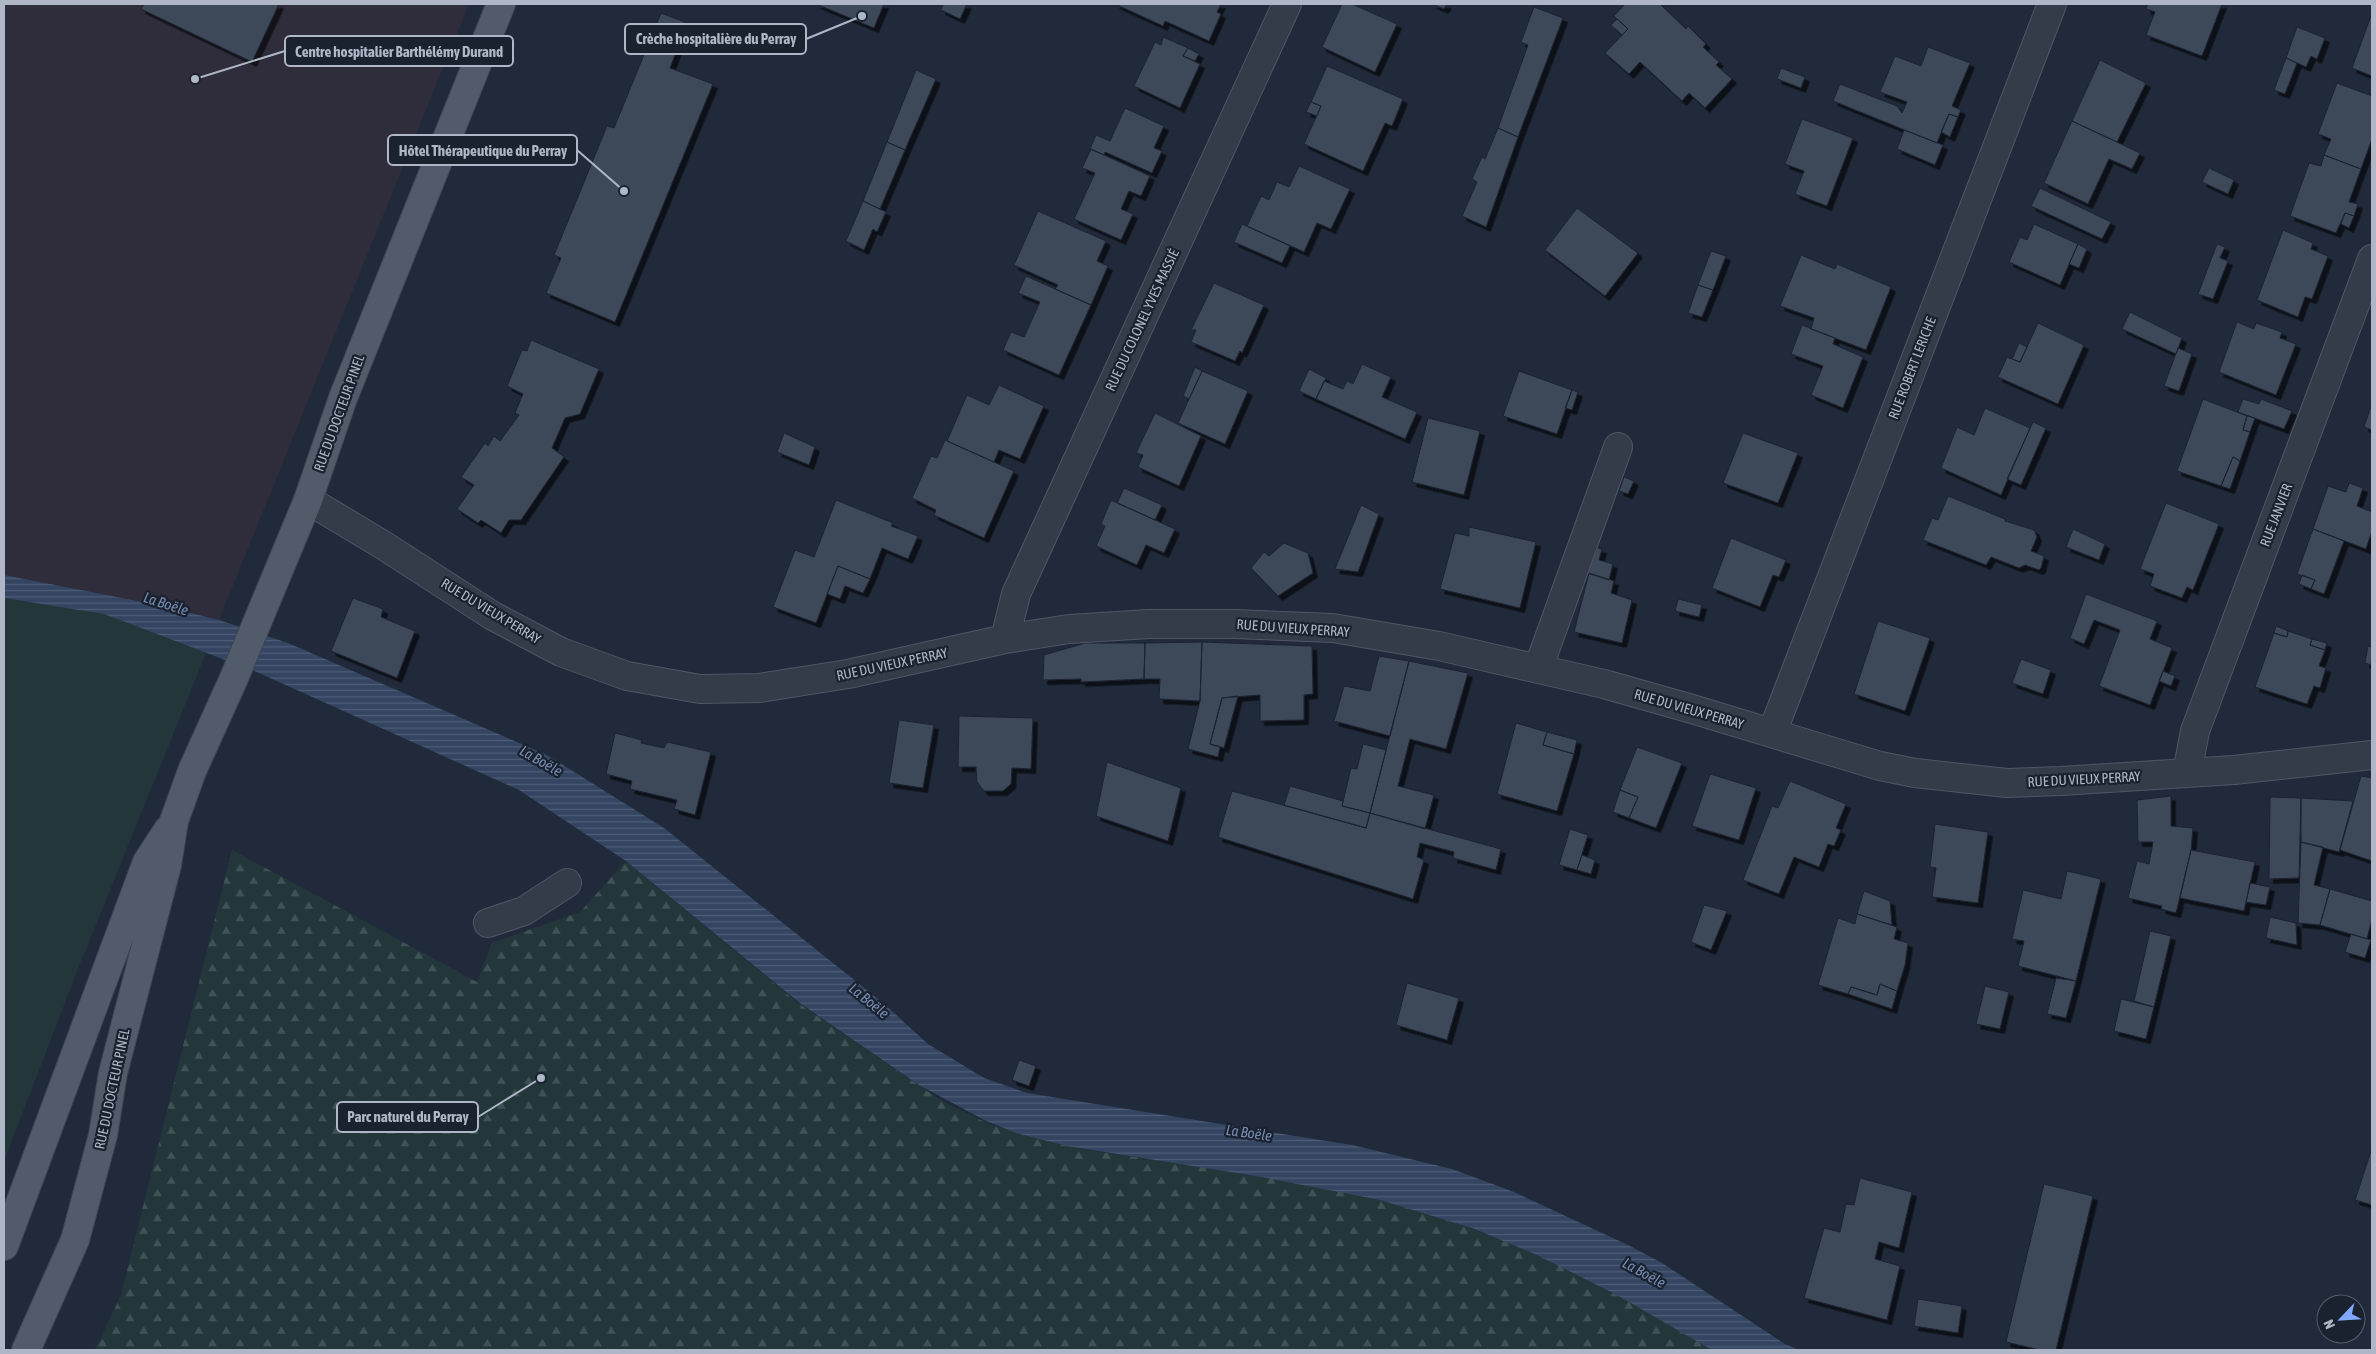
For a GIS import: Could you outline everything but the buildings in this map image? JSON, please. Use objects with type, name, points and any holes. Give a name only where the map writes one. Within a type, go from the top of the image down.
[{"type":"main road","name":"RUE DU DOCTEUR PINEL","points":[[26,1350],[75,1240],[103,1135],[113,1073],[167,865],[174,821],[200,751],[234,678],[308,500],[343,398],[501,4]]},
{"type":"main road","name":"RUE DU DOCTEUR PINEL","points":[[4,1246],[147,862],[174,821]]},
{"type":"street","name":"RUE DU COLONEL YVES MASSIÉ","points":[[1005,639],[1016,594],[1287,4]]},
{"type":"street","name":"RUE ROBERT LERICHE","points":[[1772,732],[2052,4]]},
{"type":"street","name":"RUE JANVIER","points":[[2186,773],[2195,731],[2372,258]]},
{"type":"street","points":[[1538,668],[1618,447]]},
{"type":"street","name":"RUE DU VIEUX PERRAY","points":[[308,500],[493,616],[561,652],[627,676],[700,688],[759,688],[848,674],[1005,639],[1069,630],[1149,624],[1235,624],[1333,628],[1439,646],[1538,668],[1692,708],[1880,766],[1915,774],[2016,783],[2186,773],[2372,755]]},
{"type":"street","points":[[488,923],[524,911],[567,883]]},
{"type":"shaded area","points":[[4,4],[469,4],[219,620],[158,605],[4,575]]},
{"type":"green space","points":[[4,598],[104,614],[206,653],[78,969],[4,1161]]},
{"type":"green space","points":[[232,850],[477,982],[492,943],[580,912],[626,861],[798,1003],[942,1101],[991,1125],[1087,1150],[1277,1178],[1355,1193],[1442,1217],[1544,1257],[1638,1306],[1712,1350],[95,1350],[121,1295]]},
{"type":"water","name":"La Boële","points":[[4,575],[158,605],[219,620],[288,643],[547,755],[664,828],[883,1003],[928,1044],[984,1078],[1027,1093],[1352,1145],[1452,1169],[1514,1192],[1630,1246],[1662,1263],[1785,1344],[1799,1350],[1712,1350],[1617,1295],[1537,1255],[1472,1228],[1380,1200],[1256,1176],[1067,1146],[1016,1133],[986,1121],[919,1085],[801,1004],[626,861],[519,790],[259,673],[104,614],[4,598]]},
{"type":"place","name":"Crèche hospitalière du Perray","points":[[862,16]]},
{"type":"place","name":"Centre hospitalier Barthélémy Durand","points":[[195,79]]},
{"type":"place","name":"Hôtel Thérapeutique du Perray","points":[[624,191]]},
{"type":"place","name":"Parc naturel du Perray","points":[[541,1078]]}]
